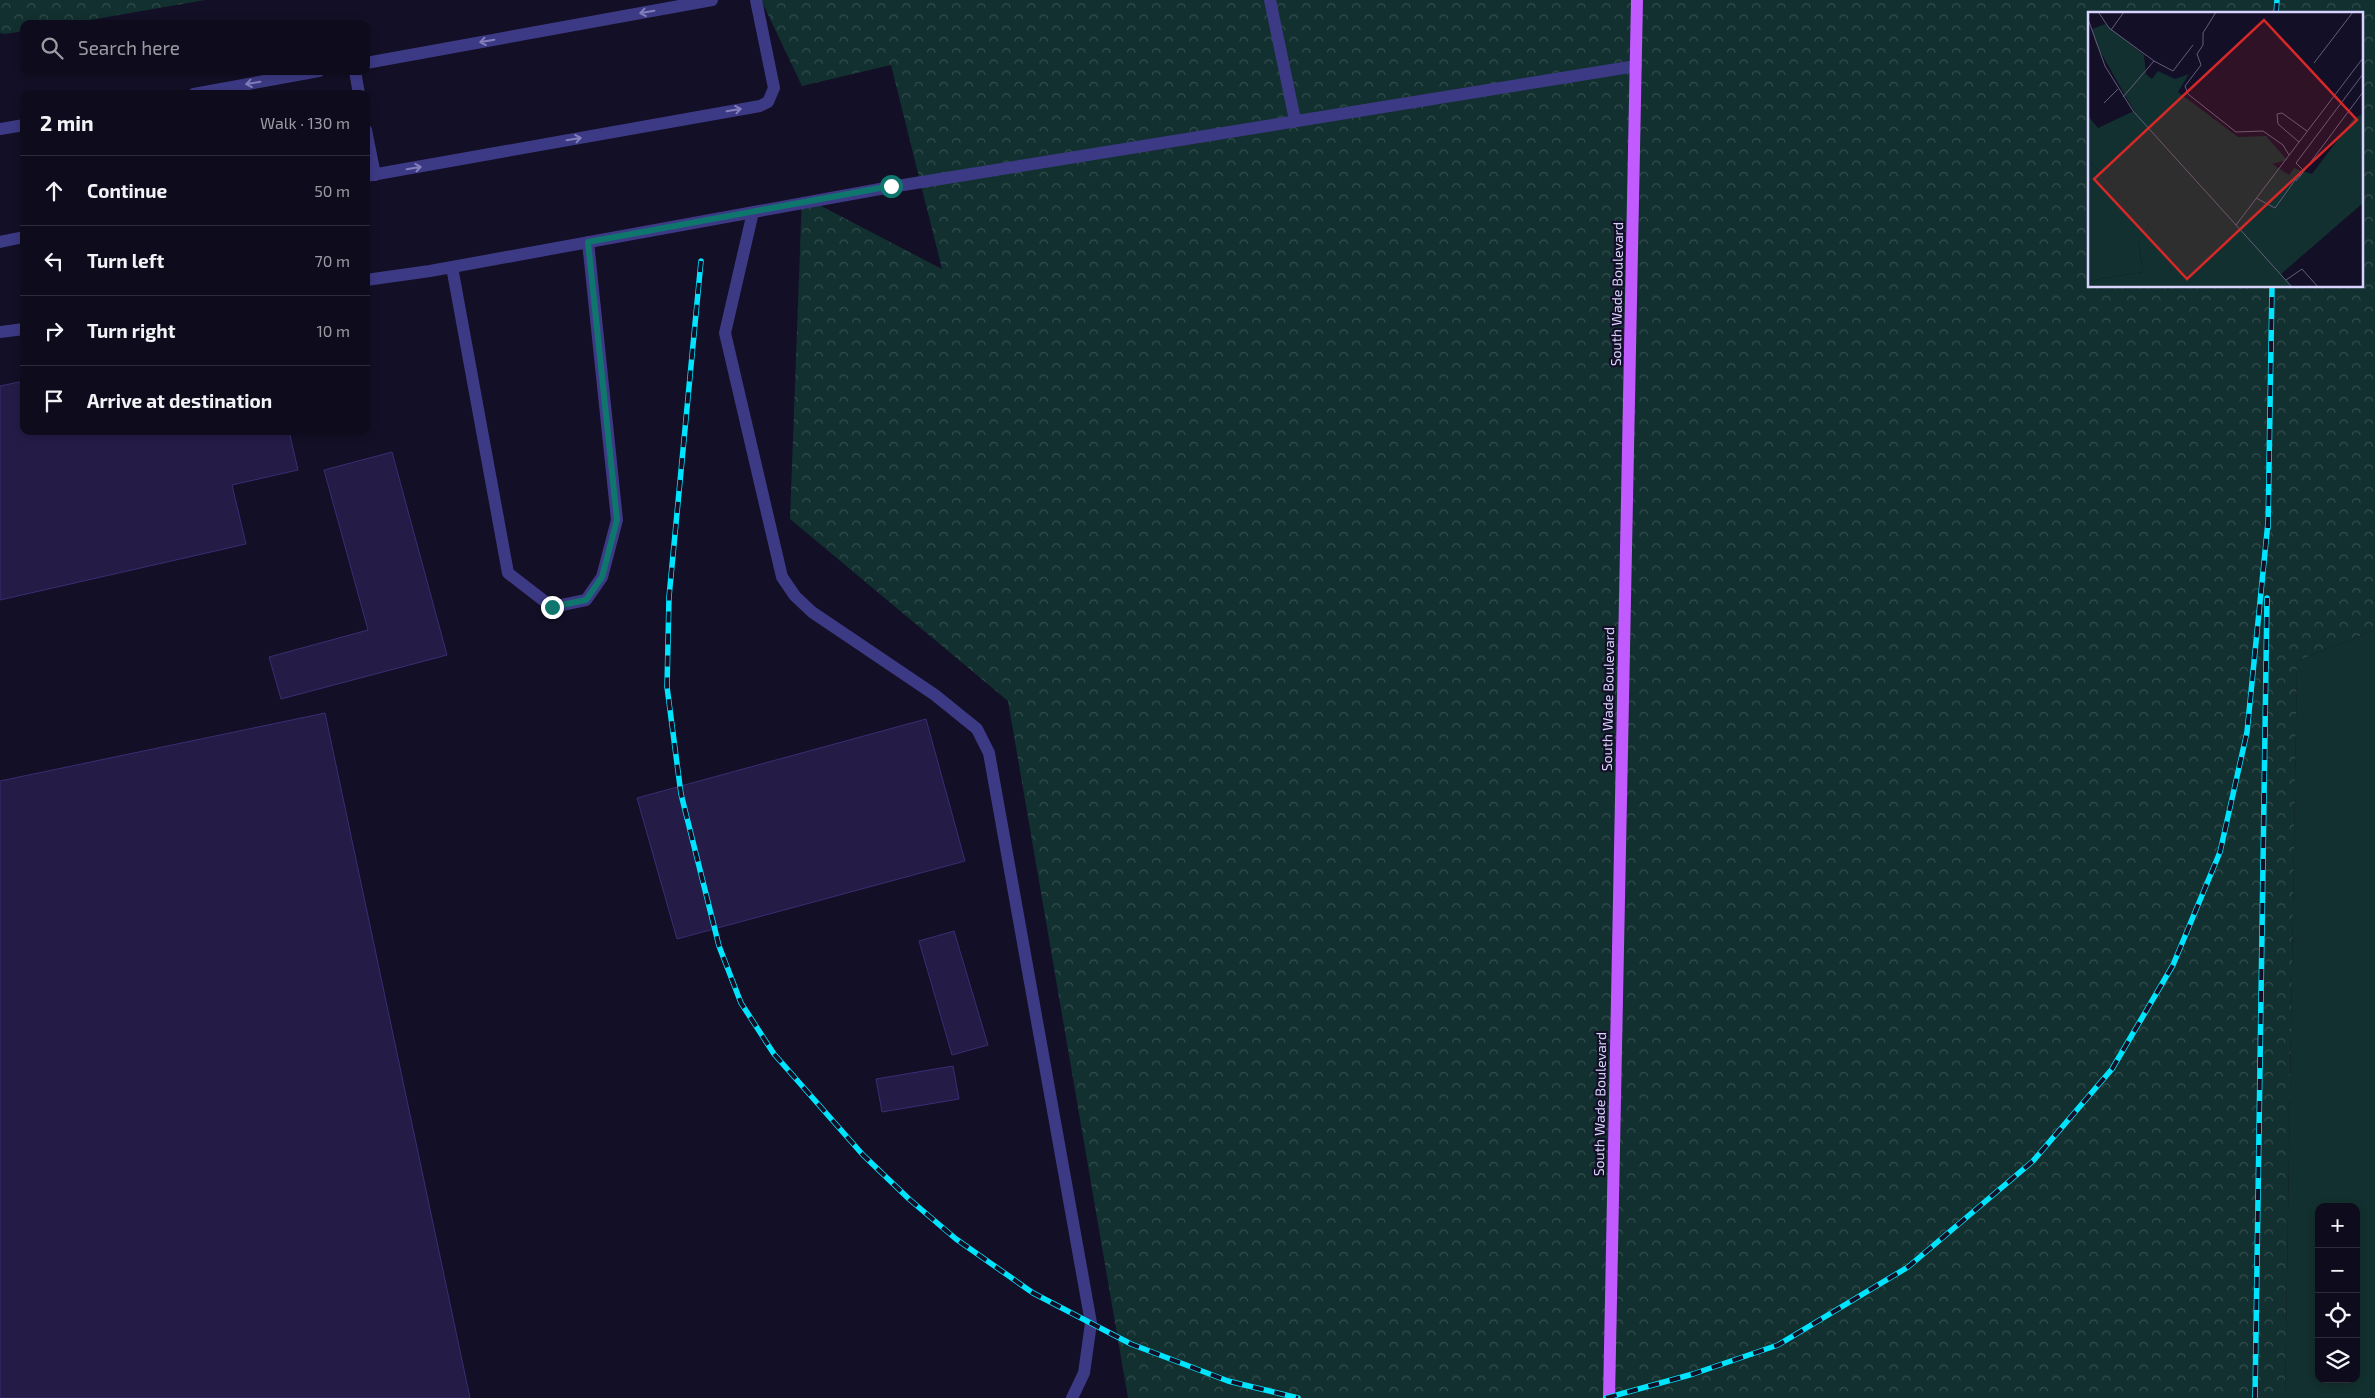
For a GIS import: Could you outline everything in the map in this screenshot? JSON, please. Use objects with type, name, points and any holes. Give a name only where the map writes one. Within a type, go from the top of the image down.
[{"type":"main road","name":"South Wade Boulevard","points":[[1609,1398],[1638,0]]},
{"type":"lane","points":[[370,62],[712,0]]},
{"type":"lane","points":[[371,175],[760,106],[768,102],[774,88],[756,0]]},
{"type":"lane","points":[[1270,0],[1295,120]]},
{"type":"lane","points":[[370,279],[452,267],[891,186],[1636,66]]},
{"type":"lane","points":[[216,90],[296,75]]},
{"type":"lane","points":[[356,75],[358,90]]},
{"type":"lane","points":[[0,129],[20,126]]},
{"type":"lane","points":[[753,212],[725,333],[782,577],[794,596],[812,612],[936,695],[977,729],[989,753],[1091,1323],[1084,1373],[1072,1398]]},
{"type":"lane","points":[[0,242],[20,238]]},
{"type":"lane","points":[[452,267],[508,573],[552,607],[586,600],[602,577],[617,520],[588,242]]},
{"type":"lane","points":[[0,332],[20,330]]},
{"type":"green space","points":[[0,0],[205,0],[90,20],[20,20],[20,32],[0,33]]},
{"type":"green space","points":[[761,0],[2375,0],[2375,630],[2297,661],[2285,1398],[1128,1398],[1008,701],[790,519],[802,196],[942,269],[891,65],[802,86]]},
{"type":"green space","points":[[2375,630],[2375,1398],[2285,1398],[2297,661]]},
{"type":"building","points":[[20,382],[20,435],[290,435],[298,470],[232,485],[246,544],[0,600],[0,386]]},
{"type":"building","points":[[392,452],[447,655],[281,699],[269,657],[368,630],[324,470]]},
{"type":"building","points":[[325,713],[470,1398],[0,1398],[0,781]]},
{"type":"building","points":[[926,719],[965,861],[677,939],[637,798]]},
{"type":"building","points":[[954,931],[988,1045],[952,1055],[919,941]]},
{"type":"building","points":[[953,1066],[959,1099],[882,1112],[876,1079]]},
{"type":"railway","points":[[2276,12],[2277,0]]},
{"type":"railway","points":[[701,261],[669,597],[667,687],[681,794],[719,946],[741,1003],[774,1054],[863,1155],[909,1199],[956,1239],[1033,1293],[1131,1344],[1228,1381],[1298,1398]]},
{"type":"railway","points":[[2268,528],[2272,288]]},
{"type":"railway","points":[[1606,1398],[1693,1374],[1778,1345],[1908,1267],[2033,1161],[2112,1069],[2173,965],[2220,852],[2247,732],[2268,522]]},
{"type":"railway","points":[[2255,1398],[2267,598]]},
{"type":"route","points":[[552,607],[586,600],[602,577],[617,520],[588,242],[891,186]]}]
